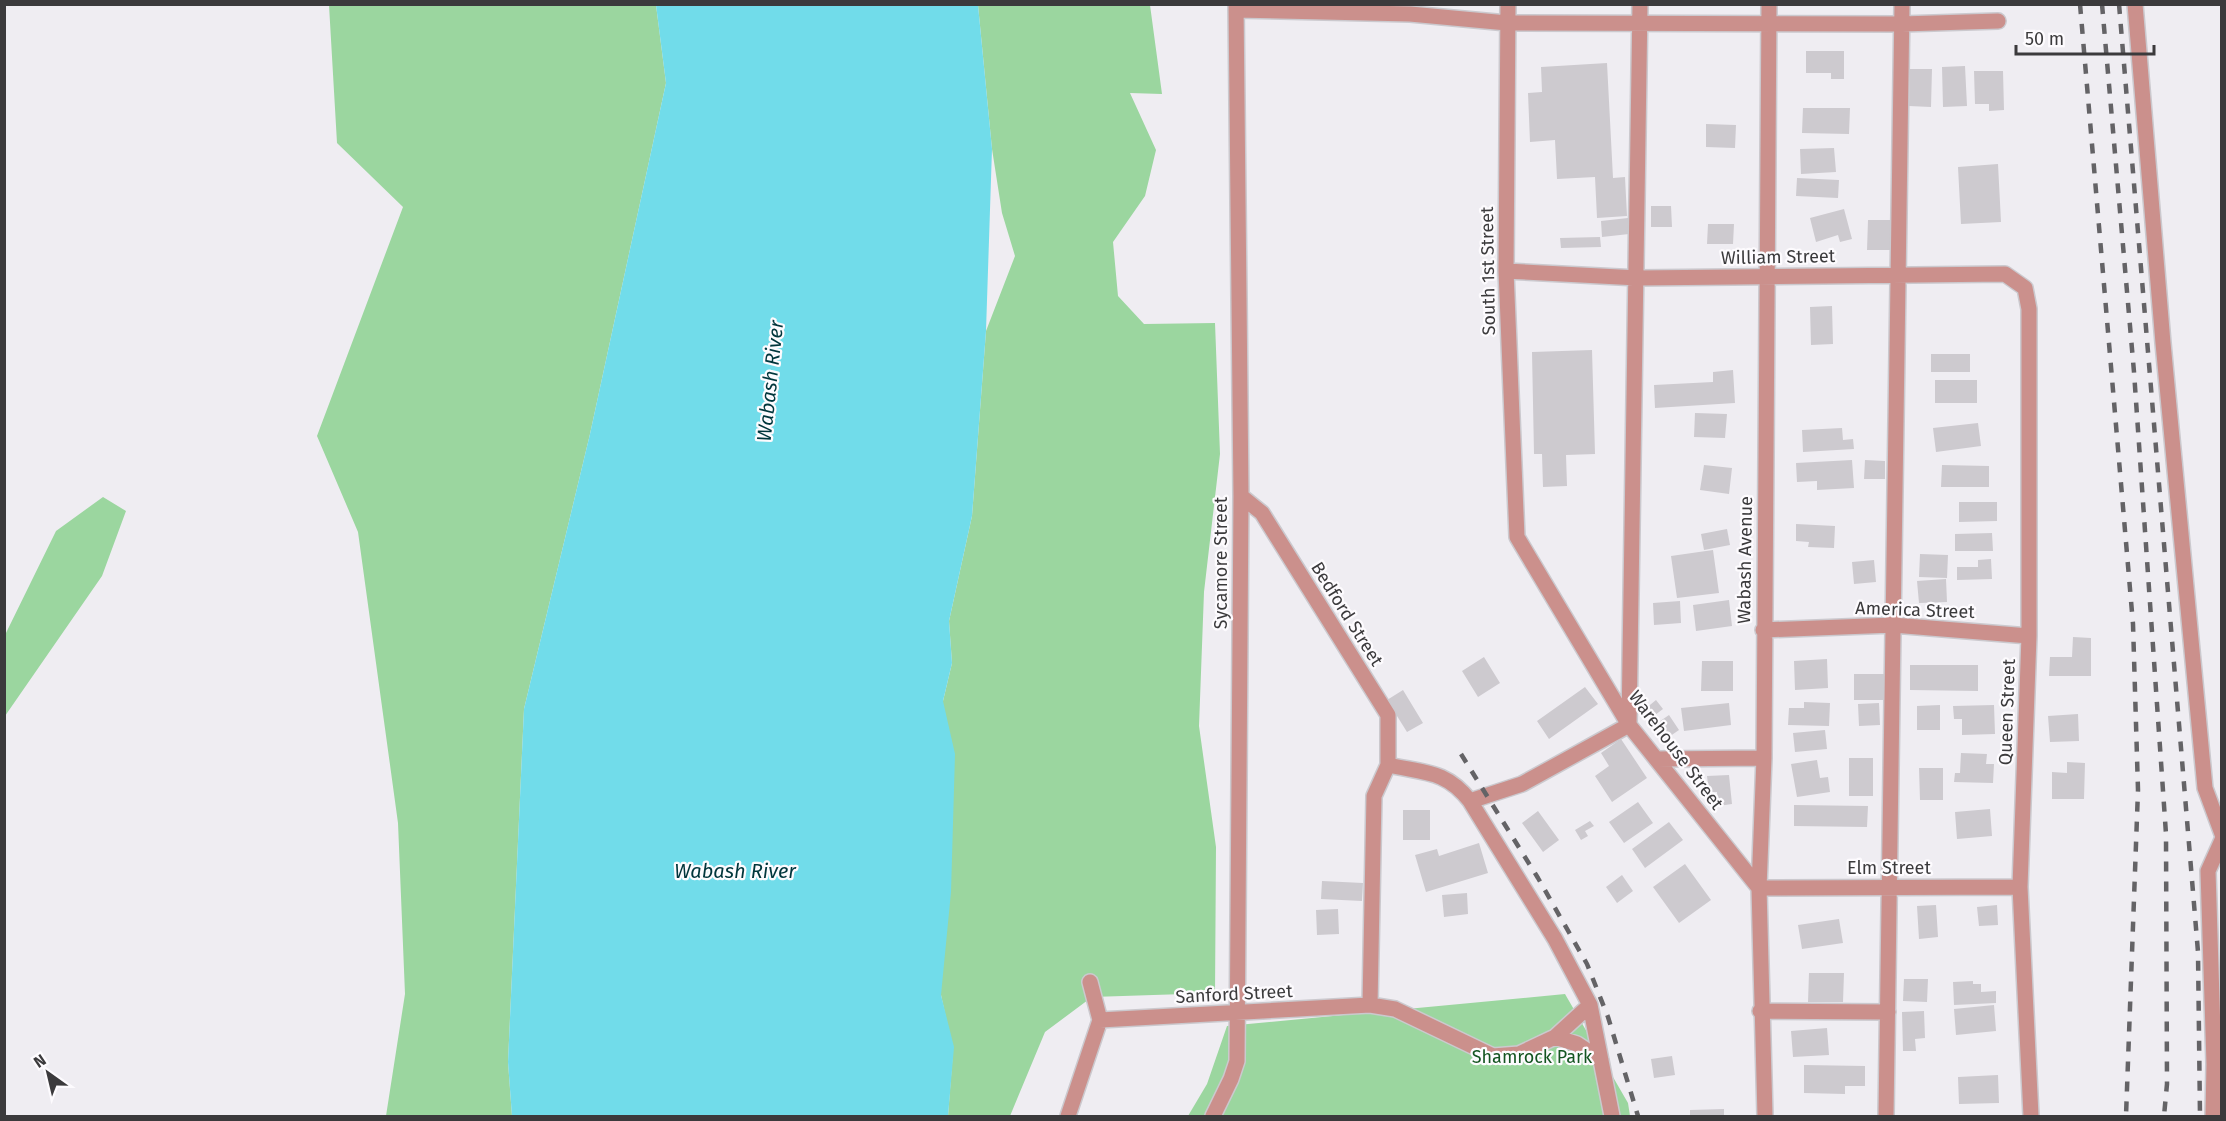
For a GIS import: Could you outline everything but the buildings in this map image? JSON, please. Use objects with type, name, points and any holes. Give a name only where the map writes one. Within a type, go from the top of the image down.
[{"type":"street","name":"South 1st Street","points":[[1508,4],[1506,271],[1517,537]]},
{"type":"street","points":[[1470,801],[1485,794],[1522,784],[1629,725],[1638,278],[1640,4]]},
{"type":"street","name":"Wabash Avenue","points":[[1765,1116],[1760,1011],[1759,888],[1764,758],[1763,630],[1769,4]]},
{"type":"street","points":[[1886,1116],[1902,4]]},
{"type":"street","points":[[2135,4],[2163,343],[2205,788],[2222,834]]},
{"type":"street","points":[[1236,7],[1410,14],[1507,23],[1902,24],[1998,21]]},
{"type":"street","name":"Sycamore Street","points":[[1213,1116],[1232,1079],[1237,1061],[1241,780],[1236,7]]},
{"type":"street","name":"William Street","points":[[1506,271],[1638,278],[2005,274],[2025,288],[2029,309]]},
{"type":"street","name":"Queen Street","points":[[2029,309],[2029,636],[2020,887],[2031,1116]]},
{"type":"street","name":"Bedford Street","points":[[1240,496],[1262,513],[1388,715],[1388,765],[1374,796],[1370,1005]]},
{"type":"street","name":"Warehouse Street","points":[[1517,537],[1629,725],[1759,888]]},
{"type":"street","name":"America Street","points":[[1763,630],[1893,625],[2029,636]]},
{"type":"street","points":[[1656,759],[1764,758]]},
{"type":"street","points":[[1388,765],[1445,777],[1457,784],[1470,801],[1555,939],[1590,1005],[1612,1116]]},
{"type":"street","points":[[2213,1116],[2214,1064],[2208,871],[2222,840]]},
{"type":"street","name":"Elm Street","points":[[1759,888],[2020,887]]},
{"type":"street","points":[[1068,1116],[1100,1020],[1090,982]]},
{"type":"street","name":"Sanford Street","points":[[1100,1020],[1370,1005],[1395,1009],[1493,1056],[1519,1053],[1555,1037],[1590,1005]]},
{"type":"street","points":[[1760,1011],[1888,1012]]},
{"type":"street","points":[[1555,1037],[1577,1044],[1601,1060]]},
{"type":"green space","points":[[329,5],[656,5],[666,83],[590,434],[524,709],[508,1062],[512,1116],[386,1116],[405,994],[398,823],[358,532],[317,436],[403,207],[337,143]]},
{"type":"green space","points":[[978,5],[1150,5],[1162,94],[1130,93],[1156,150],[1145,196],[1113,242],[1118,296],[1144,324],[1215,323],[1220,454],[1204,592],[1199,726],[1216,847],[1215,993],[1092,997],[1045,1032],[1010,1116],[948,1116],[953,1051],[941,995],[943,701],[952,663],[949,621],[972,516],[986,331],[1015,256],[1002,213],[992,149]]},
{"type":"green space","points":[[103,497],[126,511],[102,576],[5,716],[5,635],[56,531]]},
{"type":"green space","name":"Shamrock Park","points":[[1565,994],[1628,1103],[1630,1116],[1188,1116],[1207,1084],[1227,1026]]},
{"type":"water","name":"Wabash River","points":[[656,5],[978,5],[992,149],[986,331],[972,516],[949,621],[952,663],[943,701],[955,754],[951,892],[941,995],[954,1047],[948,1116],[512,1116],[508,1062],[524,709],[590,434],[666,83]]},
{"type":"railway","points":[[2080,4],[2133,624],[2138,790],[2126,1116]]},
{"type":"railway","points":[[2102,4],[2134,372],[2166,834],[2167,1084],[2164,1116]]},
{"type":"railway","points":[[2119,4],[2198,952],[2200,1116]]},
{"type":"railway","points":[[1461,754],[1538,878],[1587,964],[1608,1017],[1638,1116]]}]
